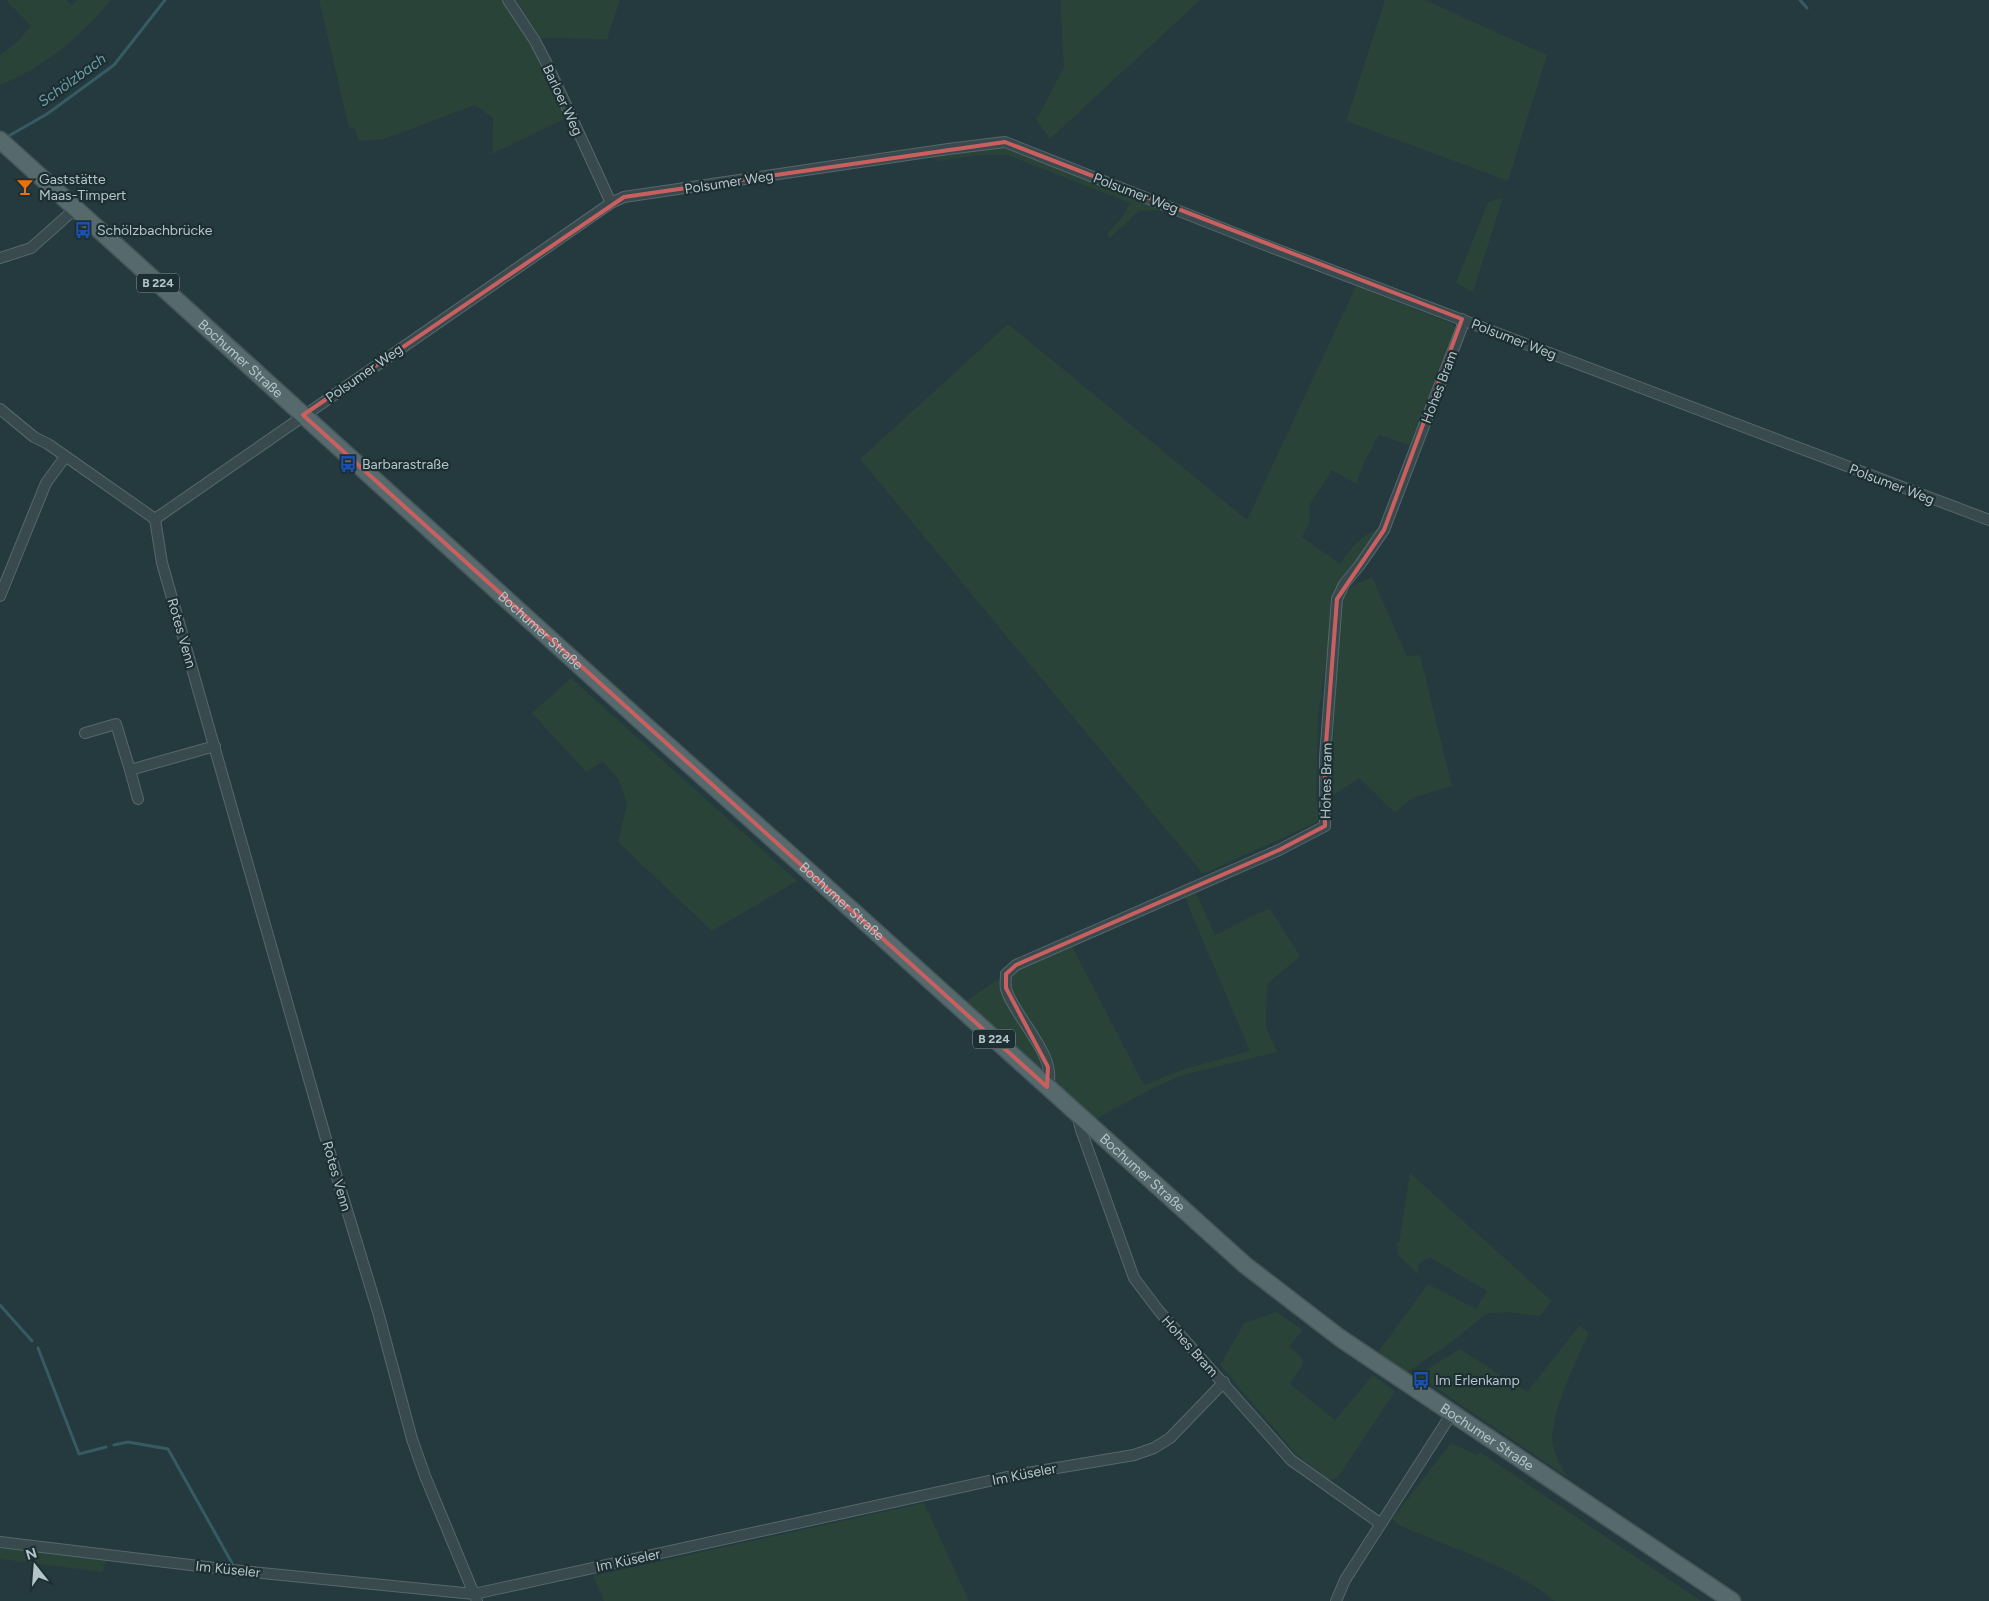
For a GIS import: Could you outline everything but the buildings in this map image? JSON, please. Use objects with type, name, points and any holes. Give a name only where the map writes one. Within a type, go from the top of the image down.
[{"type":"main road","name":"Bochumer Straße","points":[[0,140],[1245,1265],[1340,1338],[1732,1601]]},
{"type":"street","name":"Barloer Weg","points":[[508,0],[535,41],[548,66],[611,203]]},
{"type":"street","name":"Polsumer Weg","points":[[303,415],[611,203],[624,198],[938,150],[1005,142],[1260,243],[1989,520]]},
{"type":"street","points":[[0,258],[30,248],[76,208]]},
{"type":"street","name":"Hohes Bram","points":[[1047,1087],[1050,1081],[1048,1067],[1042,1052],[1006,988],[1006,974],[1016,965],[1279,850],[1326,826],[1325,757],[1337,599],[1344,584],[1384,530],[1462,327],[1462,319]]},
{"type":"street","points":[[0,409],[34,437],[66,456],[154,519],[303,415]]},
{"type":"street","points":[[0,596],[46,483],[66,456]]},
{"type":"street","name":"Rotes Venn","points":[[154,519],[162,563],[336,1174],[378,1312],[412,1439],[425,1476],[475,1598]]},
{"type":"street","points":[[85,733],[116,724],[138,799]]},
{"type":"street","points":[[130,770],[215,746]]},
{"type":"street","name":"Hohes Bram","points":[[1077,1114],[1134,1278],[1158,1311],[1224,1382],[1291,1460],[1382,1524]]},
{"type":"street","name":"Im Küseler","points":[[0,1542],[475,1598],[1021,1474],[1134,1455],[1154,1448],[1170,1438],[1224,1382]]},
{"type":"street","points":[[1336,1601],[1345,1580],[1452,1413]]},
{"type":"highlighted area","points":[[1005,142],[1462,319],[1384,530],[1337,599],[1325,757],[1325,826],[1279,850],[1016,965],[1006,974],[1006,988],[1048,1067],[1047,1087],[303,415],[624,197]]},
{"type":"green space","points":[[6,0],[66,0],[72,5],[77,0],[111,0],[88,26],[61,50],[31,70],[0,85],[0,55],[18,41],[31,26]]},
{"type":"green space","points":[[319,0],[502,0],[543,64],[566,118],[492,154],[493,118],[475,105],[384,139],[358,141],[355,128],[349,128]]},
{"type":"green space","points":[[516,0],[620,0],[607,39],[540,38]]},
{"type":"green space","points":[[1060,0],[1200,0],[1050,139],[1036,120],[1064,67]]},
{"type":"green space","points":[[1385,0],[1425,0],[1547,55],[1508,181],[1346,121]]},
{"type":"green space","points":[[991,146],[1012,147],[1163,210],[1139,211],[1109,239],[1107,234],[1123,216],[1130,203],[1007,155],[980,155],[939,161],[929,156]]},
{"type":"green space","points":[[1503,198],[1473,292],[1456,283],[1488,202]]},
{"type":"green space","points":[[1356,286],[1453,324],[1456,330],[1412,446],[1379,435],[1363,465],[1356,484],[1332,470],[1309,506],[1310,522],[1302,537],[1340,564],[1358,541],[1383,526],[1336,592],[1318,717],[1316,800],[1319,821],[1203,874],[860,459],[1008,324],[1247,520]]},
{"type":"green space","points":[[1372,577],[1407,656],[1420,655],[1452,786],[1412,798],[1395,813],[1359,778],[1331,797],[1339,613],[1343,598],[1349,589]]},
{"type":"green space","points":[[571,678],[797,881],[712,931],[618,842],[627,803],[619,780],[603,762],[586,772],[532,713]]},
{"type":"green space","points":[[1196,893],[1215,935],[1258,913],[1270,909],[1300,956],[1267,984],[1266,1027],[1277,1052],[1183,1075],[1155,1087],[1094,1120],[1052,1084],[1008,988],[1010,975],[1018,968],[1071,944],[1144,1085],[1184,1069],[1250,1051],[1184,896]]},
{"type":"green space","points":[[998,979],[1039,1052],[1042,1071],[1038,1071],[963,1003]]},
{"type":"green space","points":[[1410,1173],[1552,1301],[1540,1316],[1506,1312],[1486,1314],[1452,1342],[1406,1373],[1378,1352],[1428,1284],[1476,1309],[1487,1291],[1431,1258],[1420,1263],[1418,1268],[1419,1275],[1398,1255],[1396,1243],[1399,1243]]},
{"type":"green space","points":[[1276,1312],[1303,1330],[1289,1346],[1303,1359],[1303,1364],[1290,1384],[1335,1420],[1373,1375],[1395,1391],[1338,1477],[1329,1480],[1296,1454],[1220,1365],[1244,1323]]},
{"type":"green space","points":[[1580,1325],[1589,1333],[1559,1405],[1552,1434],[1555,1453],[1567,1477],[1417,1375],[1460,1349],[1527,1392]]},
{"type":"green space","points":[[1451,1443],[1477,1455],[1480,1452],[1701,1601],[1555,1601],[1519,1577],[1499,1567],[1399,1525],[1392,1519]]},
{"type":"green space","points":[[924,1503],[969,1601],[604,1601],[593,1576]]},
{"type":"green space","points":[[0,1548],[106,1560],[103,1572],[0,1559]]},
{"type":"waterway","name":"Schölzbach","points":[[5,138],[47,114],[114,65],[165,0]]},
{"type":"waterway","points":[[1800,0],[1807,8]]},
{"type":"waterway","points":[[0,1305],[32,1341]]},
{"type":"waterway","points":[[38,1348],[79,1454],[106,1447]]},
{"type":"waterway","points":[[114,1445],[128,1442],[168,1449],[232,1563]]},
{"type":"place","name":"Gaststätte Maas-Timpert","points":[[25,187]]},
{"type":"place","name":"Schölzbachbrücke","points":[[83,230]]},
{"type":"place","name":"Barbarastraße","points":[[348,464]]},
{"type":"place","name":"Im Erlenkamp","points":[[1421,1380]]}]
